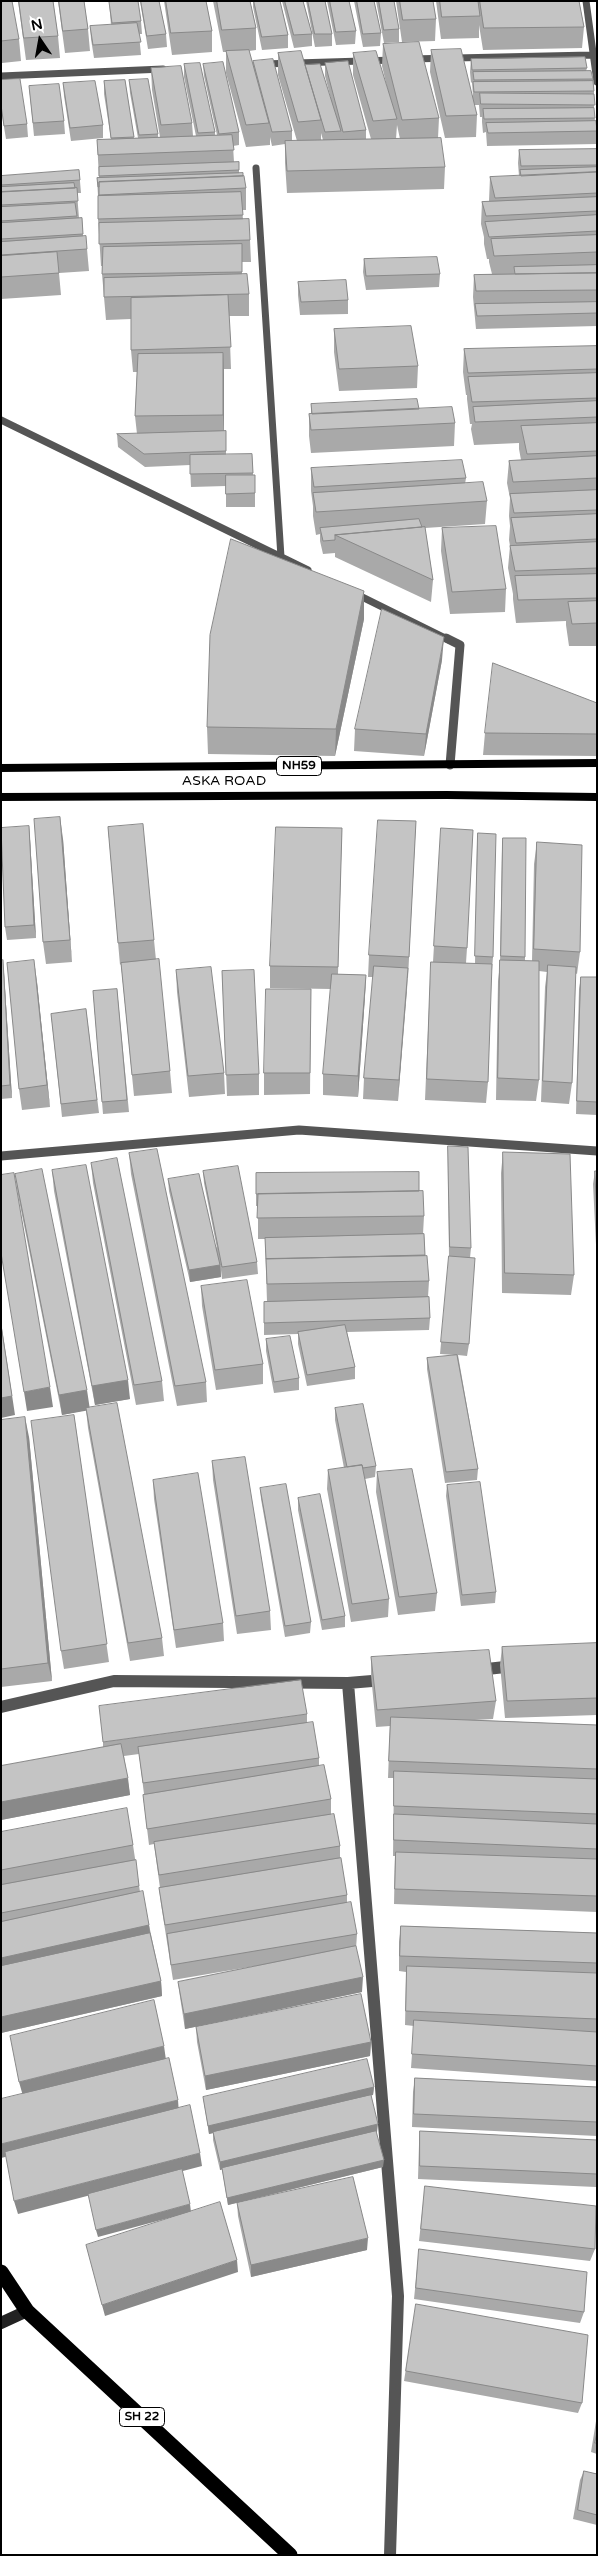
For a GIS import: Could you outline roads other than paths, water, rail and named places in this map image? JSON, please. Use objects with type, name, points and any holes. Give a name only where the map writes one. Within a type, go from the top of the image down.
[{"type":"highway","name":"NH59","points":[[1,768],[597,763]]},
{"type":"highway","name":"ASKA ROAD","points":[[1,797],[438,795],[597,797]]},
{"type":"main road","name":"SH 22","points":[[1,2272],[27,2310],[290,2555]]},
{"type":"street","points":[[586,1],[591,56],[597,82]]},
{"type":"street","points":[[254,65],[591,56]]},
{"type":"street","points":[[1,76],[166,69]]},
{"type":"street","points":[[256,168],[281,558]]},
{"type":"street","points":[[1,420],[317,575]]},
{"type":"street","points":[[344,588],[460,645],[450,765]]},
{"type":"street","points":[[1,1156],[299,1130],[597,1151]]},
{"type":"street","points":[[464,1671],[522,1665]]},
{"type":"street","points":[[1,1708],[114,1681],[348,1683],[396,1678]]},
{"type":"street","points":[[348,1683],[398,2296],[390,2555]]},
{"type":"street","points":[[1,2323],[27,2310]]}]
